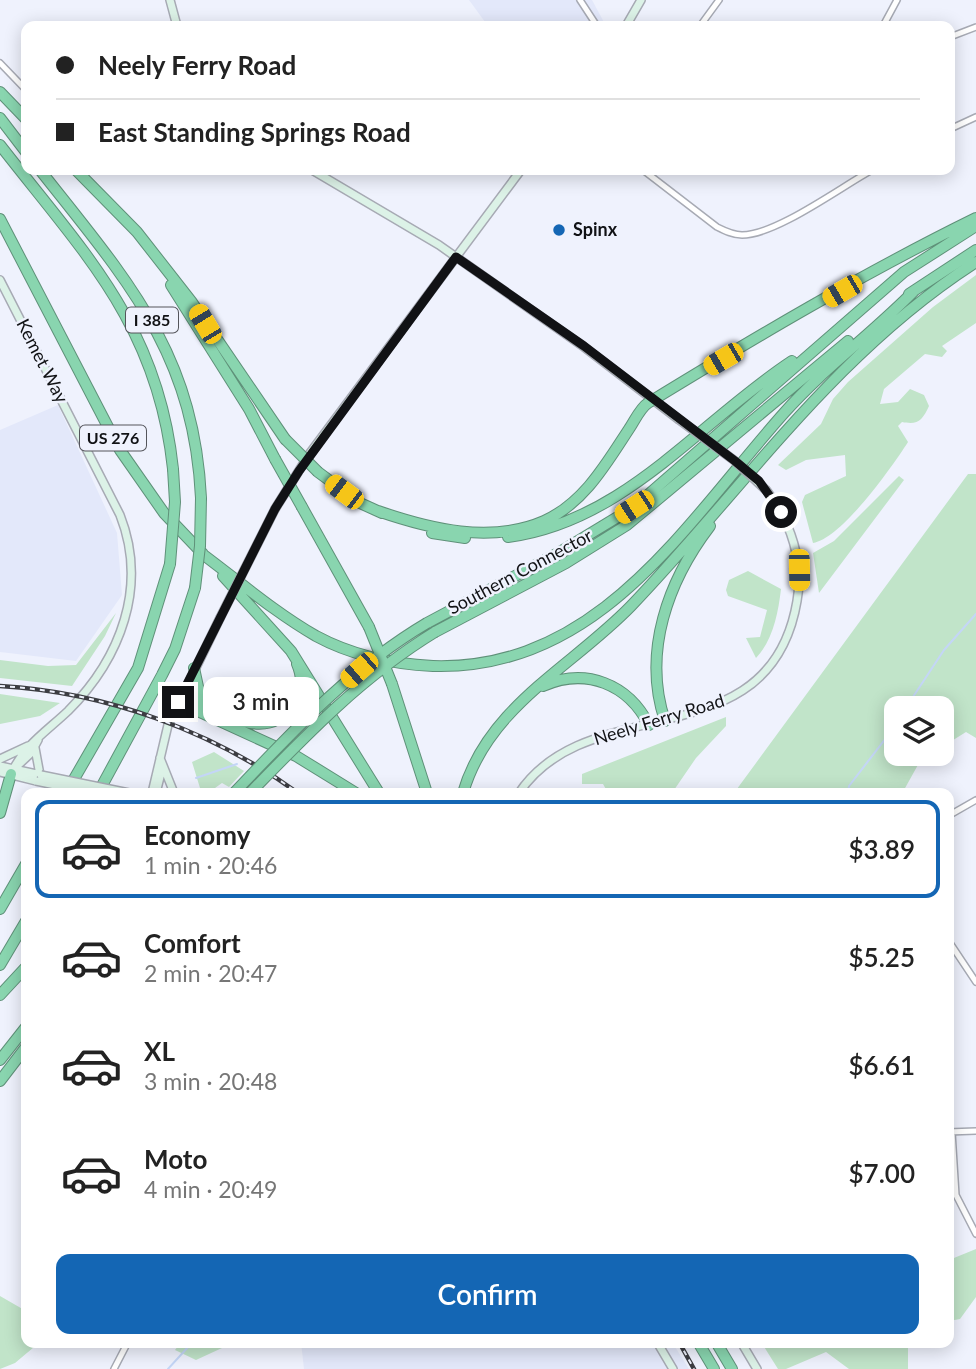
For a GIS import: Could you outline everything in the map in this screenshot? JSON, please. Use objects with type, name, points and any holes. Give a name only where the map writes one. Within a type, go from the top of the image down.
[{"type":"highway","points":[[0,92],[21,114]]},
{"type":"highway","points":[[0,118],[21,145]]},
{"type":"highway","name":"I 385","points":[[0,145],[21,173]]},
{"type":"highway","name":"I 385","points":[[23,175],[124,308],[151,366],[161,399],[176,502],[170,564],[138,668],[69,788]]},
{"type":"highway","name":"I 385","points":[[44,175],[127,281],[156,326],[177,373],[192,418],[199,459],[200,546],[194,588],[175,649],[99,788]]},
{"type":"highway","points":[[81,175],[137,232],[191,301],[285,439],[318,472],[360,503],[419,530],[468,538],[526,534],[579,518],[625,491],[775,372],[824,340]]},
{"type":"highway","points":[[378,511],[432,527],[474,532],[514,529],[544,521],[561,512],[584,492],[645,406],[675,386],[926,243],[976,218]]},
{"type":"highway","name":"US 276","points":[[0,219],[120,450],[164,513],[291,651],[376,788]]},
{"type":"highway","name":"Southern Connector","points":[[239,788],[328,696],[366,663],[427,623],[560,552],[634,507],[904,272],[976,226]]},
{"type":"highway","points":[[137,232],[249,409],[369,627],[392,684],[425,788]]},
{"type":"highway","name":"Southern Connector","points":[[255,788],[325,715],[377,671],[435,632],[566,563],[628,525],[851,338],[915,290],[976,250]]},
{"type":"highway","points":[[464,788],[483,744],[501,720],[628,608],[804,409],[835,378],[896,321],[976,262]]},
{"type":"highway","points":[[205,556],[270,606],[316,636],[377,660],[416,665],[461,665],[489,661],[533,649],[582,625],[616,600],[655,561],[802,393],[915,290]]},
{"type":"highway","points":[[665,721],[658,689],[657,652],[667,604],[681,569],[710,526],[835,378]]},
{"type":"highway","points":[[179,698],[209,706],[260,726],[278,721],[300,694],[301,672],[291,651]]},
{"type":"highway","points":[[194,668],[200,696],[209,706]]},
{"type":"highway","points":[[525,698],[546,685],[564,680],[596,681],[631,697],[649,725]]},
{"type":"highway","points":[[179,698],[296,756],[348,788]]},
{"type":"highway","points":[[0,812],[12,771]]},
{"type":"highway","points":[[0,805],[0,812]]},
{"type":"highway","points":[[0,909],[21,873]]},
{"type":"highway","points":[[0,965],[21,929]]},
{"type":"highway","points":[[0,995],[21,972]]},
{"type":"highway","points":[[0,1060],[21,1033]]},
{"type":"highway","points":[[0,1081],[21,1054]]},
{"type":"highway","points":[[702,1348],[714,1369]]},
{"type":"highway","points":[[720,1348],[732,1369]]},
{"type":"street","points":[[170,0],[176,21]]},
{"type":"street","points":[[580,0],[594,21]]},
{"type":"street","points":[[628,21],[641,0]]},
{"type":"street","points":[[704,21],[719,0]]},
{"type":"street","points":[[886,21],[897,0]]},
{"type":"street","points":[[955,35],[976,27]]},
{"type":"street","points":[[0,63],[21,85]]},
{"type":"street","points":[[955,127],[976,117]]},
{"type":"street","name":"Neely Ferry Road","points":[[320,175],[456,257],[735,461],[767,491],[792,535],[799,570],[796,607],[785,642],[765,671],[736,696],[715,707],[574,747],[545,765],[524,788]]},
{"type":"street","points":[[156,788],[161,773],[159,762],[179,698],[275,509],[310,453],[517,175]]},
{"type":"street","points":[[649,175],[717,227],[730,234],[743,235],[770,228],[863,175]]},
{"type":"street","name":"Kemet Way","points":[[0,280],[120,515],[132,561],[129,610],[108,658],[76,702],[40,736],[22,764],[12,771]]},
{"type":"street","points":[[0,759],[33,744],[39,777]]},
{"type":"street","points":[[159,762],[172,788]]},
{"type":"street","points":[[0,766],[39,777],[100,788]]},
{"type":"street","points":[[0,772],[12,771]]},
{"type":"street","points":[[39,777],[78,788]]},
{"type":"street","points":[[954,813],[976,800]]},
{"type":"street","points":[[954,949],[976,982]]},
{"type":"street","points":[[954,1132],[976,1131]]},
{"type":"street","points":[[954,1174],[956,1195],[976,1234]]},
{"type":"street","points":[[114,1369],[125,1348]]},
{"type":"street","points":[[661,1348],[673,1369]]},
{"type":"street","points":[[745,1348],[757,1369]]},
{"type":"shaded area","points":[[469,0],[592,0],[603,21],[484,21]]},
{"type":"shaded area","points":[[58,405],[117,533],[122,595],[76,661],[0,652],[0,430]]},
{"type":"shaded area","points":[[302,1348],[676,1348],[689,1369],[304,1369]]},
{"type":"green space","points":[[976,275],[976,323],[942,346],[947,351],[942,357],[925,354],[884,389],[880,404],[898,402],[910,389],[924,395],[929,406],[919,421],[902,422],[898,426],[908,442],[879,484],[852,515],[838,529],[813,543],[802,502],[805,495],[846,476],[845,455],[806,460],[786,470],[778,465],[821,424],[833,399],[848,382],[933,307]]},
{"type":"green space","points":[[968,474],[976,474],[976,738],[966,732],[954,740],[954,696],[884,696],[884,766],[917,766],[905,788],[738,788]]},
{"type":"green space","points":[[899,476],[904,480],[819,593],[813,553],[834,541]]},
{"type":"green space","points":[[748,571],[781,589],[771,635],[756,658],[746,638],[760,637],[767,610],[728,596],[726,590],[729,580]]},
{"type":"green space","points":[[116,613],[105,636],[72,686],[0,678],[0,660],[48,666],[76,665]]},
{"type":"green space","points":[[0,694],[60,703],[40,716],[0,724]]},
{"type":"green space","points":[[726,717],[726,726],[696,758],[675,788],[605,788],[603,784],[582,784],[582,774]]},
{"type":"green space","points":[[214,752],[244,771],[229,787],[222,783],[215,788],[200,788],[192,762]]},
{"type":"green space","points":[[976,1249],[976,1297],[960,1319],[954,1320],[954,1258]]},
{"type":"green space","points":[[0,1296],[21,1308],[21,1348],[33,1348],[15,1363],[0,1369]]},
{"type":"green space","points":[[176,1348],[222,1348],[196,1360],[175,1350]]},
{"type":"green space","points":[[765,1348],[908,1348],[908,1369],[849,1369],[826,1352],[786,1369],[778,1369]]},
{"type":"waterway","points":[[914,696],[944,650],[976,614]]},
{"type":"waterway","points":[[849,788],[884,741]]},
{"type":"waterway","points":[[196,778],[237,764]]},
{"type":"waterway","points":[[168,1369],[187,1348]]},
{"type":"railway","points":[[0,686],[79,697],[156,719],[194,733],[230,751],[290,788]]},
{"type":"railway","points":[[682,1348],[694,1369]]},
{"type":"place","name":"Spinx","points":[[559,230]]},
{"type":"route","points":[[178,702],[275,509],[310,453],[456,257],[584,346],[590,354],[662,409],[735,461],[759,481],[781,512]]}]
